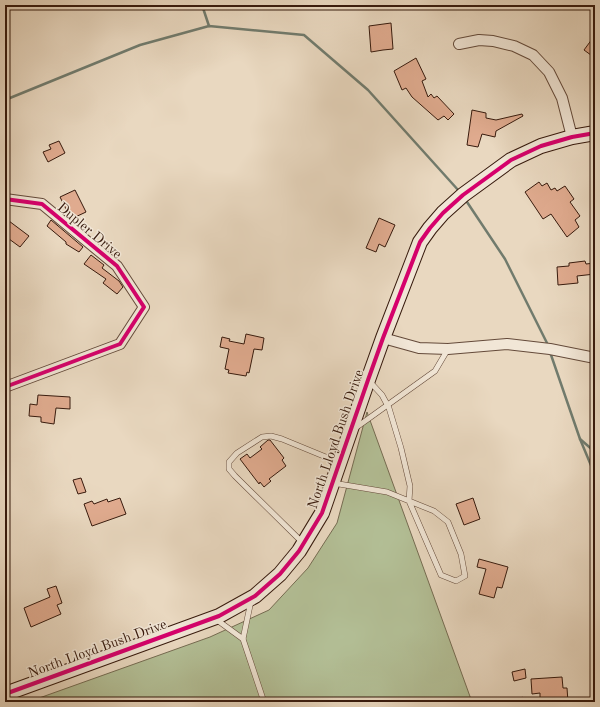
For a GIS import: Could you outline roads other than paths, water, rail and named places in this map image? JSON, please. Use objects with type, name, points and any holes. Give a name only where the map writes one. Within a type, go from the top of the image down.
[{"type":"street","points":[[459,44],[479,40],[493,41],[514,46],[533,55],[549,72],[562,98],[572,137]]},
{"type":"street","name":"North Lloyd Bush Drive","points":[[5,694],[219,616],[252,598],[280,574],[299,551],[322,513],[383,338],[420,242],[430,228],[443,213],[463,195],[511,160],[541,146],[572,137],[595,134]]},
{"type":"street","name":"Dupler Drive","points":[[5,199],[42,204],[117,266],[144,307],[120,344],[5,387]]},
{"type":"street","points":[[383,338],[419,348],[448,349],[507,344],[550,349],[595,358]]},
{"type":"lane","points":[[350,432],[435,371],[448,349]]},
{"type":"lane","points":[[332,483],[387,492],[409,501],[434,511],[448,522],[462,554],[465,576],[456,581],[441,575],[409,501],[410,486],[388,405],[382,395],[368,380]]},
{"type":"lane","points":[[303,544],[235,476],[230,469],[229,462],[237,453],[262,437],[271,436],[339,462]]},
{"type":"lane","points":[[252,598],[243,639],[264,702]]},
{"type":"lane","points":[[214,618],[243,639]]},
{"type":"waterway","points":[[202,5],[209,26]]},
{"type":"waterway","points":[[5,100],[140,45],[209,26],[304,35],[368,90],[459,191]]},
{"type":"waterway","points":[[465,199],[505,259],[548,345]]},
{"type":"waterway","points":[[550,352],[580,439],[595,475]]},
{"type":"waterway","points":[[580,439],[595,452]]}]
